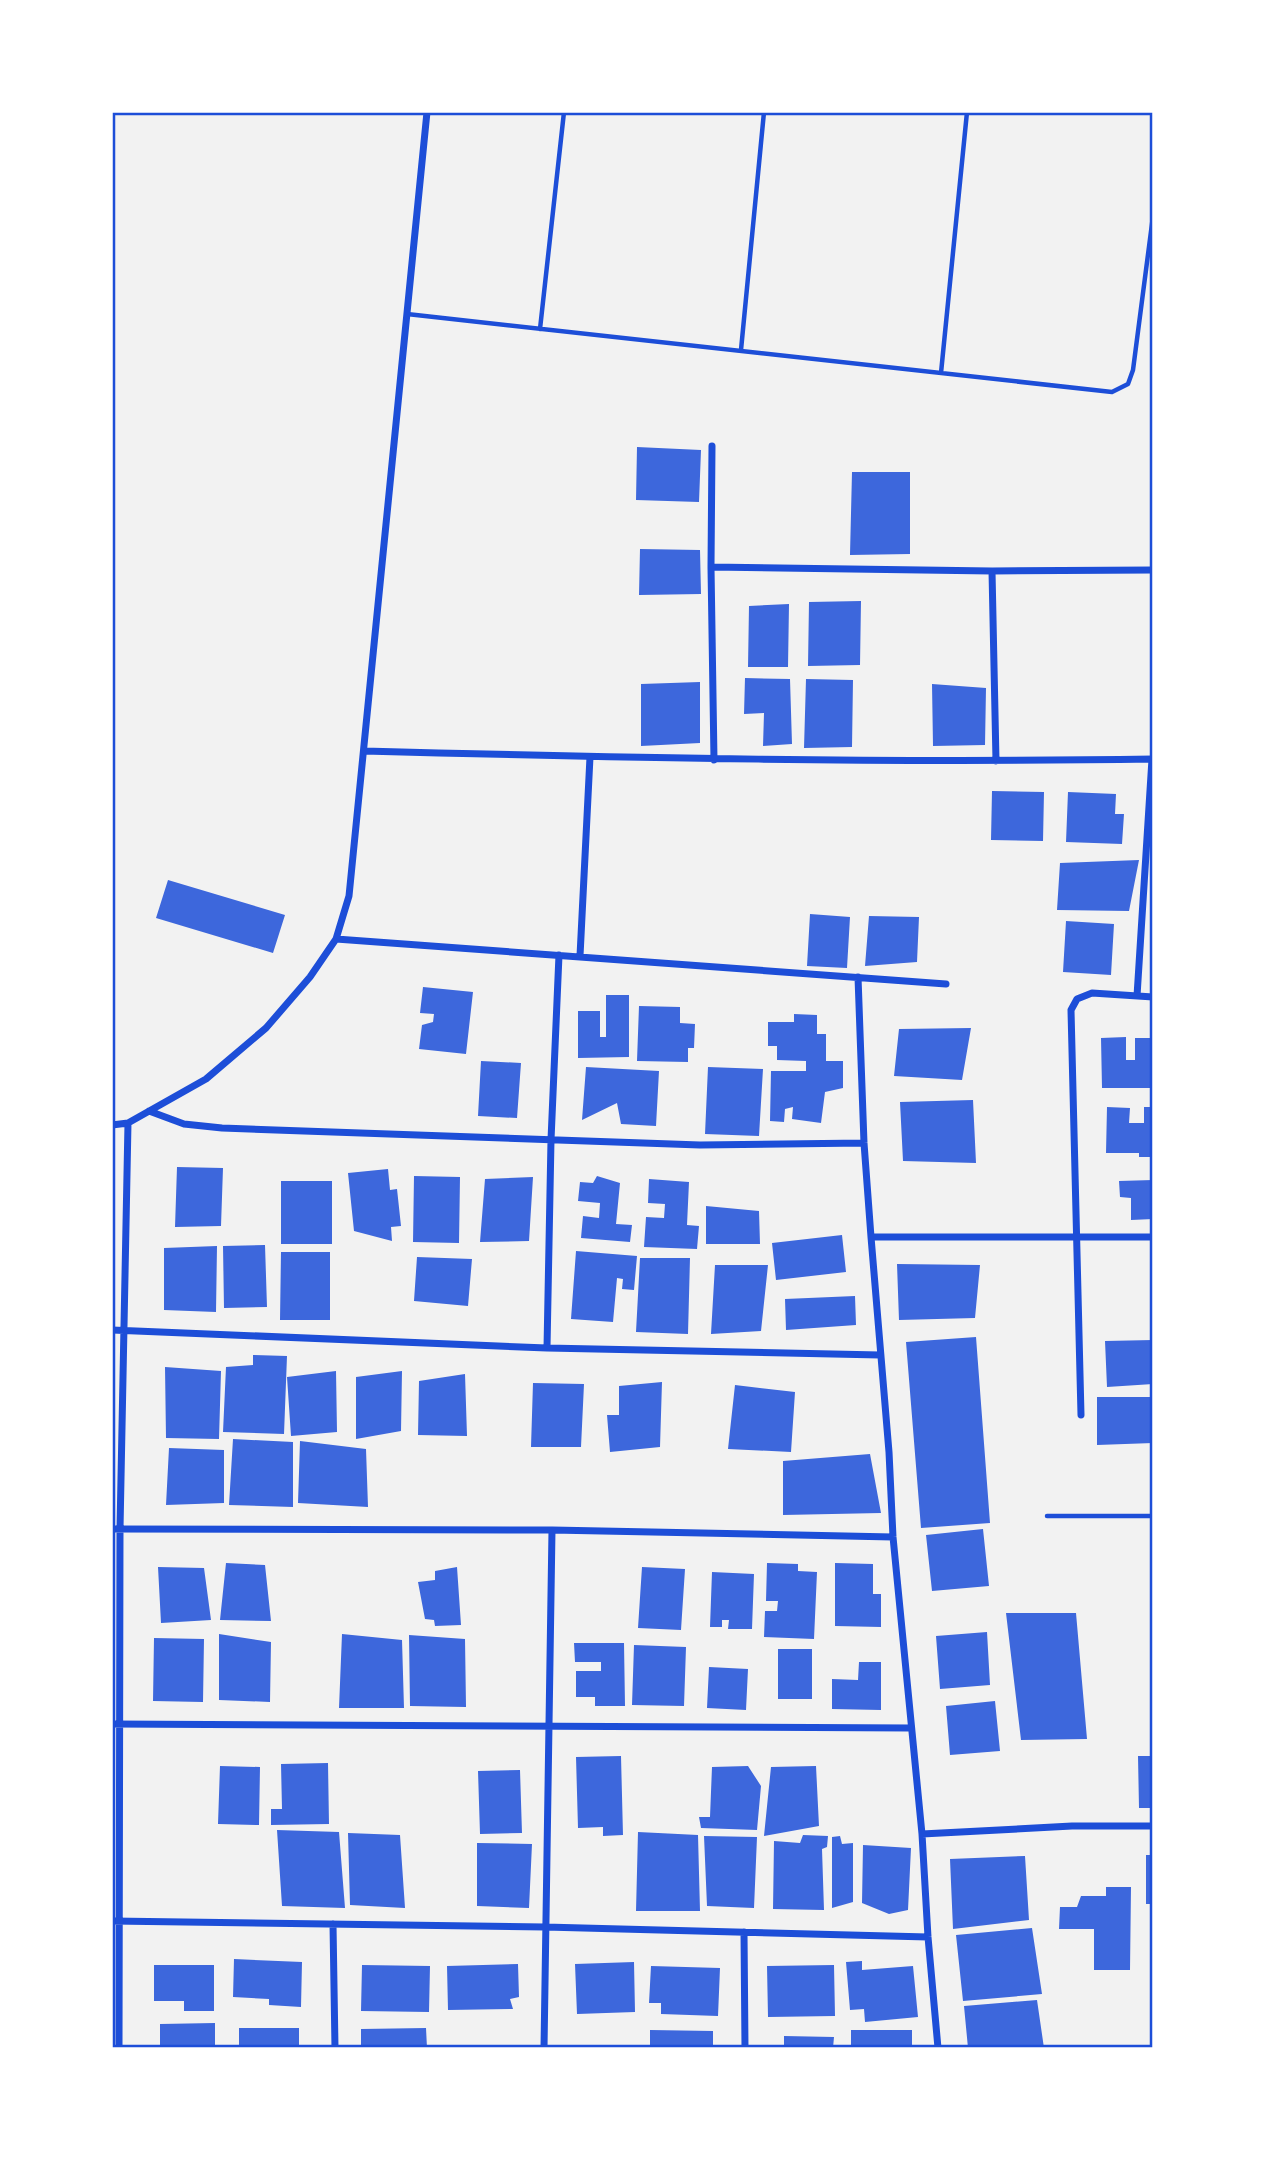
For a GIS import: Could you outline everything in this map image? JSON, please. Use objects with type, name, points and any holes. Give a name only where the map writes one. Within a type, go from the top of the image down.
[{"type":"street","points":[[112,1125],[128,1123],[206,1079],[265,1028],[310,977],[336,939],[349,896],[427,112]]},
{"type":"street","points":[[712,446],[714,760]]},
{"type":"street","points":[[711,567],[1153,570]]},
{"type":"street","points":[[992,571],[996,761]]},
{"type":"street","points":[[363,751],[714,760],[1152,759],[1138,996]]},
{"type":"street","points":[[580,956],[590,757]]},
{"type":"street","points":[[336,939],[946,984]]},
{"type":"street","points":[[547,1348],[551,1140],[559,955]]},
{"type":"street","points":[[858,977],[864,1143],[889,1452],[893,1537],[922,1834],[938,2048]]},
{"type":"street","points":[[1081,1415],[1071,1010],[1077,999],[1092,993],[1153,996]]},
{"type":"street","points":[[149,1111],[184,1124],[222,1128],[700,1145],[864,1143]]},
{"type":"street","points":[[119,2048],[116,1921],[116,1529],[128,1123]]},
{"type":"street","points":[[871,1237],[1153,1237]]},
{"type":"street","points":[[112,1330],[547,1348],[880,1354]]},
{"type":"street","points":[[116,1529],[552,1530],[893,1537]]},
{"type":"street","points":[[544,2048],[552,1530]]},
{"type":"street","points":[[116,1724],[911,1728]]},
{"type":"street","points":[[922,1834],[1072,1826],[1153,1826]]},
{"type":"street","points":[[116,1921],[545,1927],[928,1937]]},
{"type":"street","points":[[333,1924],[335,2048]]},
{"type":"street","points":[[744,1931],[745,2048]]},
{"type":"lane","points":[[540,329],[564,112]]},
{"type":"lane","points":[[741,350],[764,112]]},
{"type":"lane","points":[[941,373],[967,112]]},
{"type":"lane","points":[[407,314],[1112,392],[1128,384],[1133,370],[1153,216]]},
{"type":"lane","points":[[1047,1516],[1153,1516]]},
{"type":"building","points":[[637,447],[701,450],[699,502],[636,500]]},
{"type":"building","points":[[852,472],[910,472],[910,554],[850,555]]},
{"type":"building","points":[[640,549],[700,550],[701,594],[639,595]]},
{"type":"building","points":[[861,601],[860,665],[808,666],[809,602]]},
{"type":"building","points":[[789,604],[788,667],[748,667],[749,606]]},
{"type":"building","points":[[745,678],[790,679],[792,744],[763,746],[764,713],[744,714]]},
{"type":"building","points":[[806,679],[853,680],[852,747],[804,748]]},
{"type":"building","points":[[700,682],[700,743],[641,746],[641,684]]},
{"type":"building","points":[[932,684],[986,688],[985,745],[933,746]]},
{"type":"building","points":[[992,791],[1044,792],[1043,841],[991,840]]},
{"type":"building","points":[[1068,792],[1116,794],[1115,814],[1124,814],[1122,844],[1066,842]]},
{"type":"building","points":[[1139,860],[1129,911],[1057,910],[1060,863]]},
{"type":"building","points":[[168,880],[285,915],[273,953],[156,918]]},
{"type":"building","points":[[810,914],[850,917],[847,968],[807,966]]},
{"type":"building","points":[[869,916],[919,917],[917,962],[865,966]]},
{"type":"building","points":[[1066,921],[1114,924],[1111,975],[1063,972]]},
{"type":"building","points":[[423,987],[473,992],[466,1054],[419,1049],[422,1025],[433,1022],[434,1014],[420,1013]]},
{"type":"building","points":[[606,995],[629,995],[629,1057],[578,1058],[578,1011],[600,1011],[600,1037],[606,1037]]},
{"type":"building","points":[[639,1006],[680,1007],[680,1023],[695,1024],[694,1048],[688,1048],[688,1062],[637,1061]]},
{"type":"building","points":[[794,1014],[817,1015],[817,1034],[826,1034],[826,1061],[843,1061],[843,1088],[825,1092],[821,1123],[792,1119],[793,1107],[785,1109],[784,1122],[770,1121],[771,1071],[806,1071],[806,1061],[777,1060],[777,1046],[768,1046],[768,1022],[794,1022]]},
{"type":"building","points":[[971,1028],[962,1080],[894,1076],[899,1029]]},
{"type":"building","points":[[1126,1037],[1126,1060],[1135,1060],[1135,1038],[1153,1038],[1153,1088],[1102,1088],[1101,1038]]},
{"type":"building","points":[[481,1061],[521,1063],[517,1118],[478,1116]]},
{"type":"building","points":[[586,1067],[659,1071],[656,1126],[621,1124],[617,1103],[582,1120]]},
{"type":"building","points":[[708,1067],[763,1069],[759,1136],[705,1134]]},
{"type":"building","points":[[973,1100],[976,1163],[903,1161],[900,1102]]},
{"type":"building","points":[[1107,1107],[1130,1108],[1129,1123],[1144,1123],[1144,1107],[1153,1107],[1153,1157],[1139,1157],[1139,1153],[1106,1153]]},
{"type":"building","points":[[177,1167],[223,1168],[221,1226],[175,1227]]},
{"type":"building","points":[[388,1169],[390,1190],[397,1189],[401,1226],[391,1227],[392,1241],[354,1231],[348,1173]]},
{"type":"building","points":[[414,1176],[460,1177],[459,1243],[413,1242]]},
{"type":"building","points":[[597,1176],[620,1183],[616,1224],[632,1225],[630,1242],[581,1238],[583,1216],[599,1218],[600,1203],[578,1201],[580,1182],[593,1183]]},
{"type":"building","points":[[533,1177],[529,1241],[480,1242],[485,1179]]},
{"type":"building","points":[[649,1179],[689,1182],[687,1225],[699,1226],[697,1249],[644,1247],[646,1217],[664,1218],[665,1204],[648,1203]]},
{"type":"building","points":[[1153,1180],[1153,1219],[1131,1220],[1131,1198],[1120,1197],[1119,1181]]},
{"type":"building","points":[[281,1181],[332,1181],[332,1244],[281,1244]]},
{"type":"building","points":[[706,1206],[759,1211],[760,1244],[706,1244]]},
{"type":"building","points":[[842,1235],[846,1272],[776,1280],[772,1243]]},
{"type":"building","points":[[265,1245],[267,1307],[224,1308],[223,1246]]},
{"type":"building","points":[[217,1246],[216,1312],[164,1310],[164,1248]]},
{"type":"building","points":[[576,1251],[637,1256],[634,1290],[622,1289],[623,1279],[617,1278],[613,1322],[571,1319]]},
{"type":"building","points":[[281,1252],[330,1252],[330,1320],[280,1320]]},
{"type":"building","points":[[417,1257],[472,1259],[468,1306],[414,1301]]},
{"type":"building","points":[[640,1258],[690,1258],[688,1334],[636,1332]]},
{"type":"building","points":[[897,1264],[980,1265],[975,1318],[899,1320]]},
{"type":"building","points":[[715,1265],[768,1265],[761,1331],[711,1334]]},
{"type":"building","points":[[855,1296],[856,1325],[786,1330],[785,1299]]},
{"type":"building","points":[[976,1337],[990,1523],[921,1528],[906,1342]]},
{"type":"building","points":[[1153,1340],[1153,1384],[1107,1387],[1105,1341]]},
{"type":"building","points":[[253,1355],[287,1356],[284,1434],[223,1432],[226,1367],[253,1365]]},
{"type":"building","points":[[165,1367],[221,1371],[219,1439],[166,1438]]},
{"type":"building","points":[[336,1371],[337,1432],[291,1436],[287,1377]]},
{"type":"building","points":[[402,1371],[401,1431],[356,1439],[356,1377]]},
{"type":"building","points":[[465,1374],[467,1436],[418,1435],[419,1381]]},
{"type":"building","points":[[662,1382],[660,1447],[610,1452],[607,1415],[619,1415],[619,1386]]},
{"type":"building","points":[[533,1383],[584,1384],[581,1447],[531,1447]]},
{"type":"building","points":[[735,1385],[795,1392],[791,1452],[728,1449]]},
{"type":"building","points":[[1097,1397],[1153,1397],[1153,1443],[1097,1445]]},
{"type":"building","points":[[233,1439],[293,1442],[293,1507],[229,1505]]},
{"type":"building","points":[[300,1441],[366,1449],[368,1507],[298,1503]]},
{"type":"building","points":[[169,1448],[224,1450],[224,1503],[166,1505]]},
{"type":"building","points":[[870,1454],[881,1513],[783,1515],[783,1461]]},
{"type":"building","points":[[983,1529],[989,1586],[932,1591],[926,1535]]},
{"type":"building","points":[[226,1563],[265,1565],[271,1621],[220,1620]]},
{"type":"building","points":[[767,1563],[798,1564],[798,1571],[817,1572],[814,1639],[764,1637],[765,1611],[777,1611],[778,1601],[766,1601]]},
{"type":"building","points":[[835,1563],[873,1564],[873,1594],[881,1594],[881,1627],[835,1626]]},
{"type":"building","points":[[158,1567],[204,1568],[211,1620],[161,1623]]},
{"type":"building","points":[[457,1567],[461,1625],[435,1626],[434,1620],[425,1619],[418,1582],[435,1580],[435,1571]]},
{"type":"building","points":[[642,1567],[685,1569],[681,1630],[638,1628]]},
{"type":"building","points":[[712,1572],[754,1574],[752,1629],[728,1629],[729,1620],[722,1620],[722,1627],[710,1627]]},
{"type":"building","points":[[1006,1613],[1076,1613],[1087,1739],[1021,1740]]},
{"type":"building","points":[[987,1632],[990,1685],[940,1689],[936,1636]]},
{"type":"building","points":[[219,1634],[271,1642],[270,1702],[219,1700]]},
{"type":"building","points":[[342,1634],[402,1640],[404,1708],[339,1708]]},
{"type":"building","points":[[409,1635],[465,1639],[466,1707],[410,1706]]},
{"type":"building","points":[[154,1638],[204,1639],[203,1702],[153,1701]]},
{"type":"building","points":[[574,1643],[624,1643],[625,1706],[595,1706],[595,1697],[576,1697],[576,1671],[601,1671],[601,1662],[575,1662]]},
{"type":"building","points":[[634,1645],[686,1647],[684,1706],[632,1705]]},
{"type":"building","points":[[778,1649],[812,1649],[812,1699],[778,1699]]},
{"type":"building","points":[[859,1662],[881,1662],[881,1710],[832,1709],[832,1679],[858,1680]]},
{"type":"building","points":[[709,1667],[748,1669],[746,1710],[707,1708]]},
{"type":"building","points":[[995,1701],[1000,1751],[950,1755],[946,1706]]},
{"type":"building","points":[[621,1756],[623,1835],[603,1836],[603,1827],[578,1828],[576,1757]]},
{"type":"building","points":[[1138,1756],[1153,1756],[1153,1808],[1139,1808]]},
{"type":"building","points":[[328,1763],[329,1824],[271,1825],[271,1809],[282,1809],[281,1764]]},
{"type":"building","points":[[220,1766],[260,1767],[259,1825],[218,1824]]},
{"type":"building","points":[[748,1766],[761,1786],[757,1830],[701,1828],[699,1817],[710,1817],[712,1767]]},
{"type":"building","points":[[816,1766],[819,1826],[764,1836],[771,1767]]},
{"type":"building","points":[[520,1770],[522,1833],[480,1834],[478,1771]]},
{"type":"building","points":[[277,1830],[339,1832],[345,1908],[282,1906]]},
{"type":"building","points":[[638,1832],[698,1835],[700,1911],[636,1911]]},
{"type":"building","points":[[348,1833],[400,1835],[405,1908],[350,1905]]},
{"type":"building","points":[[803,1835],[828,1836],[827,1847],[822,1849],[824,1910],[773,1909],[774,1841],[800,1843]]},
{"type":"building","points":[[704,1836],[757,1837],[754,1908],[707,1906]]},
{"type":"building","points":[[840,1836],[842,1844],[853,1843],[853,1902],[832,1908],[832,1837]]},
{"type":"building","points":[[477,1843],[532,1844],[529,1908],[477,1906]]},
{"type":"building","points":[[863,1845],[911,1848],[908,1910],[889,1914],[862,1903]]},
{"type":"building","points":[[1146,1855],[1153,1855],[1153,1904],[1146,1904]]},
{"type":"building","points":[[1025,1856],[1029,1920],[953,1929],[950,1859]]},
{"type":"building","points":[[1106,1887],[1131,1887],[1130,1970],[1094,1970],[1094,1929],[1059,1929],[1060,1907],[1077,1907],[1081,1896],[1106,1896]]},
{"type":"building","points":[[1032,1928],[1042,1994],[963,2001],[956,1935]]},
{"type":"building","points":[[234,1959],[302,1962],[301,2007],[269,2005],[269,1999],[233,1997]]},
{"type":"building","points":[[862,1961],[862,1970],[913,1966],[918,2017],[865,2022],[864,2009],[850,2010],[846,1962]]},
{"type":"building","points":[[634,1962],[635,2012],[577,2014],[575,1964]]},
{"type":"building","points":[[518,1964],[519,1997],[510,1999],[513,2009],[448,2010],[447,1966]]},
{"type":"building","points":[[154,1965],[214,1965],[214,2011],[184,2011],[184,2001],[154,2001]]},
{"type":"building","points":[[362,1965],[430,1966],[429,2012],[361,2011]]},
{"type":"building","points":[[834,1965],[835,2016],[768,2017],[767,1966]]},
{"type":"building","points":[[651,1966],[720,1968],[718,2016],[661,2014],[661,2003],[649,2003]]},
{"type":"building","points":[[1037,2000],[1044,2048],[968,2048],[964,2006]]},
{"type":"building","points":[[215,2023],[215,2048],[160,2048],[160,2024]]},
{"type":"building","points":[[239,2028],[299,2028],[299,2048],[239,2048]]},
{"type":"building","points":[[426,2028],[427,2048],[361,2048],[361,2029]]},
{"type":"building","points":[[650,2030],[713,2031],[713,2048],[650,2048]]},
{"type":"building","points":[[851,2030],[912,2030],[912,2048],[851,2048]]},
{"type":"building","points":[[784,2036],[834,2037],[833,2048],[784,2048]]}]
